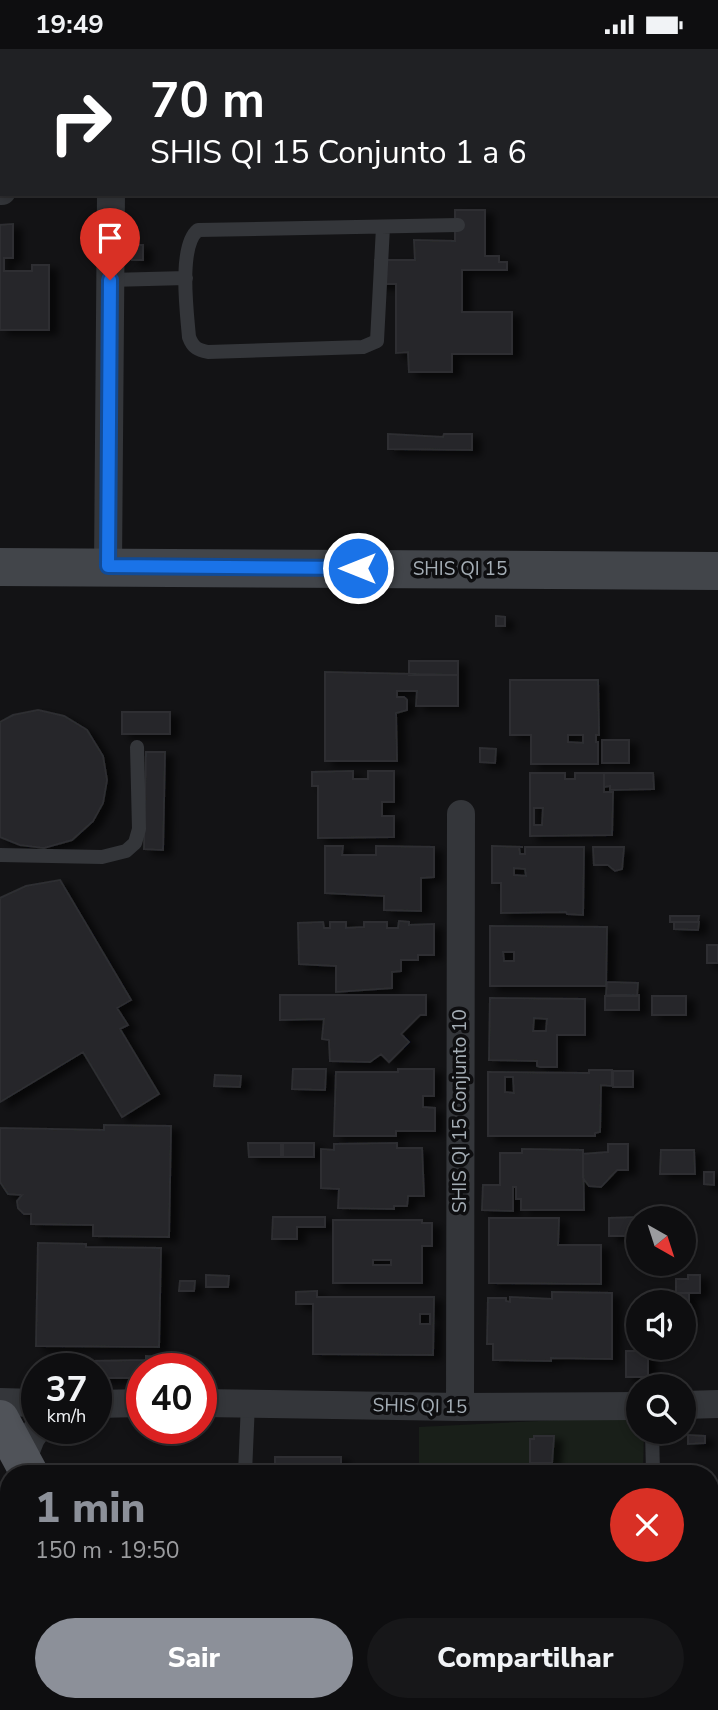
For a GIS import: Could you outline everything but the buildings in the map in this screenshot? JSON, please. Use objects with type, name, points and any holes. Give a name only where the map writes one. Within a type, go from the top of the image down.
[{"type":"main road","points":[[0,1419],[30,1454]]},
{"type":"street","points":[[92,566],[110,280],[111,196]]},
{"type":"street","name":"SHIS QI 15","points":[[0,583],[92,566]]},
{"type":"street","name":"SHIS QI 15","points":[[0,567],[718,571]]},
{"type":"street","name":"SHIS QI 15 Conjunto 10","points":[[460,1407],[461,814]]},
{"type":"street","points":[[0,1402],[21,1403]]},
{"type":"street","name":"SHIS QI 15","points":[[217,1403],[460,1407],[626,1406]]},
{"type":"street","points":[[696,1405],[718,1404]]},
{"type":"lane","points":[[383,227],[377,341],[363,347],[208,352],[198,350],[191,344],[188,337],[186,278],[190,240],[198,230],[458,225]]},
{"type":"lane","points":[[110,280],[186,278]]},
{"type":"lane","points":[[0,855],[102,857],[126,851],[135,843],[139,829],[137,747]]},
{"type":"lane","points":[[245,1465],[248,1403]]},
{"type":"lane","points":[[652,1444],[653,1465]]},
{"type":"shaded area","points":[[626,1417],[626,1444],[644,1444],[643,1465],[419,1465],[419,1427]]},
{"type":"route","points":[[110,280],[108,566],[358,568]]}]
